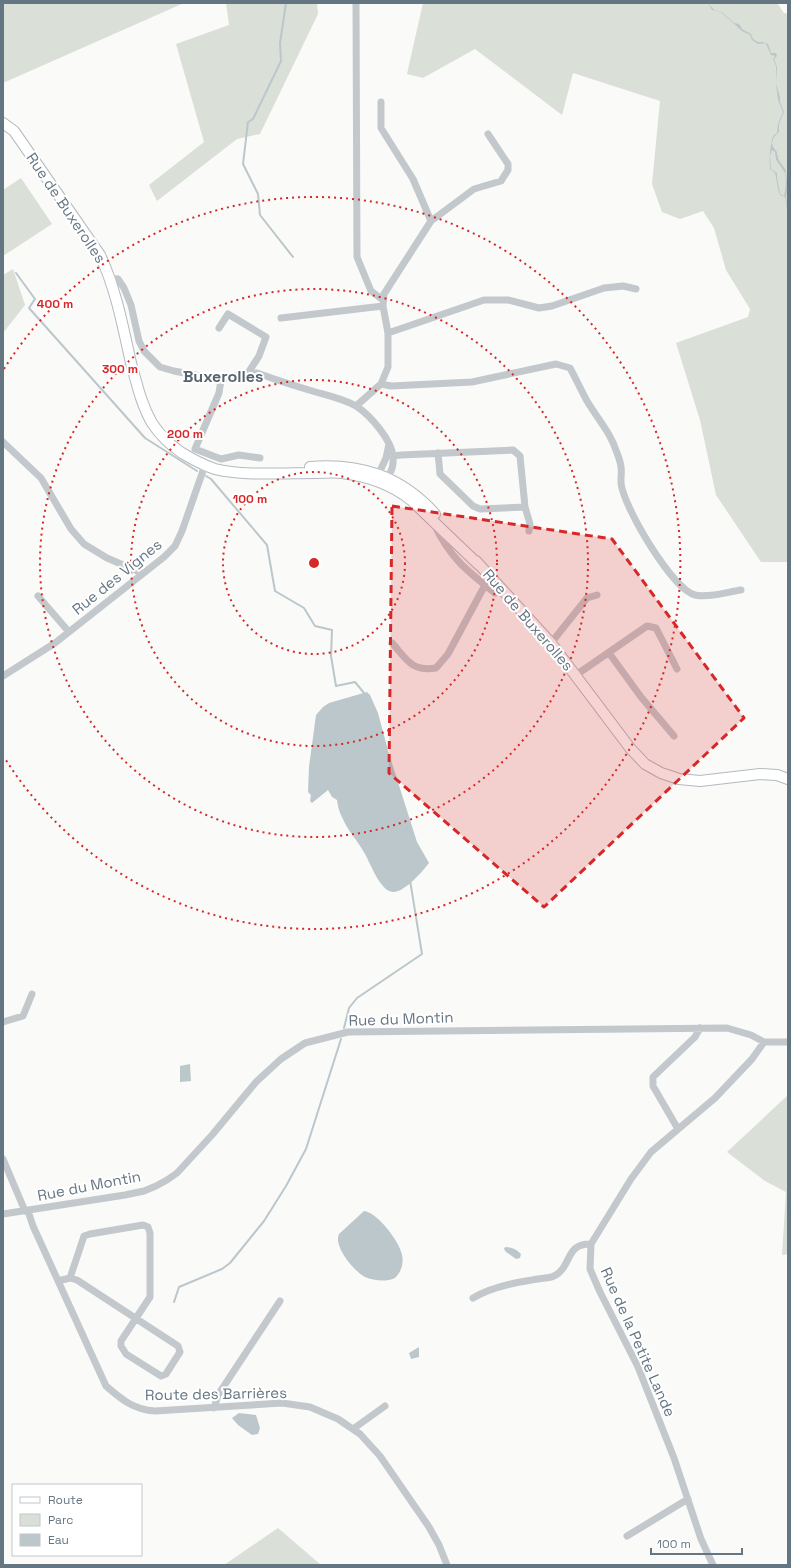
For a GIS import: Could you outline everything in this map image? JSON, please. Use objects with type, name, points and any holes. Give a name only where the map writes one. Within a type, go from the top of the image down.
[{"type":"street","points":[[356,3],[357,257],[371,291],[383,303]]},
{"type":"street","points":[[381,102],[380,128],[413,179],[431,221]]},
{"type":"street","name":"Rue de Buxerolles","points":[[3,123],[14,131],[86,234],[114,278],[139,393],[145,410],[153,424],[165,439],[190,458],[205,465],[229,472],[330,466],[364,469],[410,490],[425,504],[479,565],[535,624],[576,675],[630,748],[645,764],[661,773],[679,779],[700,781],[760,774],[777,775],[788,779]]},
{"type":"street","points":[[356,406],[376,390],[381,384],[388,367],[388,333],[383,303],[384,294],[431,221],[474,189],[501,181],[508,170],[508,164],[488,134]]},
{"type":"street","points":[[114,278],[124,288],[131,304],[139,341],[144,351],[160,367],[221,380],[248,373],[257,373],[356,406],[381,431],[388,444],[393,456],[391,472],[382,478],[380,471],[386,458],[388,444]]},
{"type":"street","points":[[388,333],[484,300],[508,300],[539,308],[552,306],[604,288],[623,286],[636,289]]},
{"type":"street","points":[[281,318],[383,303]]},
{"type":"street","points":[[219,328],[228,314],[266,337],[259,356],[248,373]]},
{"type":"street","points":[[381,384],[391,386],[472,382],[556,364],[570,368],[587,401],[606,429],[618,454],[622,476],[621,483],[629,506],[654,552],[668,571],[684,588],[694,594],[707,595],[740,590]]},
{"type":"street","points":[[221,380],[219,393],[194,449],[221,459],[239,455],[260,458]]},
{"type":"street","points":[[3,442],[41,478],[71,529],[84,544],[107,558],[142,573]]},
{"type":"street","points":[[393,456],[513,450],[520,456],[525,507],[530,524],[529,532]]},
{"type":"street","points":[[438,453],[440,474],[473,506],[480,509],[525,507]]},
{"type":"street","name":"Rue des Vignes","points":[[3,676],[55,643],[164,557],[175,546],[182,531],[205,465]]},
{"type":"street","name":"Rue de Buxerolles","points":[[382,478],[412,500],[479,565]]},
{"type":"street","points":[[432,520],[443,542],[456,560],[469,573],[496,593]]},
{"type":"street","points":[[469,573],[479,565]]},
{"type":"street","points":[[392,643],[414,667],[425,670],[436,668],[448,654],[485,585]]},
{"type":"street","points":[[551,643],[587,598],[597,595]]},
{"type":"street","points":[[38,596],[68,632]]},
{"type":"street","points":[[576,675],[647,626],[656,628],[677,669]]},
{"type":"street","points":[[609,653],[641,697],[674,736]]},
{"type":"street","points":[[3,1022],[23,1016],[32,994]]},
{"type":"street","points":[[678,1129],[653,1086],[653,1078],[695,1037],[700,1028]]},
{"type":"street","name":"Rue du Montin","points":[[3,1214],[144,1191],[167,1180],[186,1164],[256,1082],[281,1059],[305,1043],[348,1032],[727,1028],[751,1035],[764,1042],[788,1042]]},
{"type":"street","name":"Rue de la Petite Lande","points":[[713,1565],[701,1539],[674,1458],[638,1367],[590,1269],[591,1244],[631,1179],[651,1152],[715,1098],[752,1059],[764,1042]]},
{"type":"street","name":"Route des Barrières","points":[[3,1159],[106,1386],[123,1400],[135,1407],[148,1410],[282,1404],[310,1407],[338,1420],[360,1434],[380,1456],[428,1526],[439,1545],[447,1565]]},
{"type":"street","points":[[58,1281],[70,1278],[77,1280],[137,1320],[178,1346],[180,1352],[166,1374],[161,1376],[126,1354],[121,1346],[121,1341],[137,1320],[150,1298],[150,1233],[148,1227],[142,1226],[84,1236],[70,1278]]},
{"type":"street","points":[[473,1298],[482,1293],[514,1284],[554,1276],[566,1263],[577,1246],[582,1244],[591,1244]]},
{"type":"street","points":[[214,1408],[218,1395],[280,1301]]},
{"type":"street","points":[[353,1429],[386,1406]]},
{"type":"street","points":[[627,1536],[688,1499]]},
{"type":"highlighted area","points":[[392,506],[612,539],[744,718],[544,907],[389,773]]},
{"type":"green space","points":[[3,3],[184,3],[3,83]]},
{"type":"green space","points":[[226,3],[317,3],[318,14],[260,134],[237,139],[157,201],[149,185],[204,142],[176,44],[229,25]]},
{"type":"green space","points":[[423,3],[777,3],[784,13],[788,14],[788,562],[761,562],[716,495],[700,420],[676,343],[748,317],[750,309],[726,270],[714,228],[703,211],[680,219],[662,212],[652,184],[660,101],[573,73],[562,115],[475,49],[423,78],[407,74]]},
{"type":"green space","points":[[21,178],[52,224],[3,256],[3,190]]},
{"type":"green space","points":[[13,269],[25,305],[3,333],[3,275]]},
{"type":"green space","points":[[788,1095],[788,1254],[782,1255],[786,1192],[765,1181],[727,1152]]},
{"type":"green space","points":[[278,1528],[321,1565],[224,1565]]},
{"type":"water","points":[[708,3],[714,10],[722,12],[734,23],[739,24],[742,29],[751,34],[753,39],[758,42],[763,42],[768,44],[771,53],[776,53],[777,56],[774,59],[777,67],[776,83],[776,66],[773,59],[775,56],[771,55],[765,43],[758,44],[752,40],[750,35],[742,31],[721,12],[712,10]]},
{"type":"water","points":[[776,83],[784,112],[779,124],[779,132],[774,137],[772,143],[777,152],[777,161],[775,152],[772,150],[770,156],[770,152],[773,136],[777,133],[778,124],[783,112],[778,100]]},
{"type":"water","points":[[770,156],[771,169],[777,173],[780,194],[784,196],[786,176],[784,170],[777,161],[785,169],[788,187],[786,197],[788,215],[785,197],[780,195],[775,173],[770,169]]},
{"type":"water","points":[[367,692],[370,695],[378,713],[389,754],[417,842],[429,863],[408,885],[393,892],[385,888],[378,879],[362,849],[344,822],[339,811],[337,800],[332,797],[328,790],[312,803],[310,801],[311,795],[308,792],[309,767],[316,715],[329,703]]},
{"type":"water","points":[[190,1064],[191,1081],[180,1082],[180,1066]]},
{"type":"water","points":[[364,1211],[375,1216],[387,1228],[400,1249],[403,1258],[402,1265],[395,1278],[380,1280],[365,1277],[350,1264],[339,1245],[339,1234]]},
{"type":"water","points":[[506,1247],[519,1252],[521,1254],[520,1258],[516,1259],[505,1251],[504,1248]]},
{"type":"water","points":[[419,1347],[419,1357],[411,1359],[409,1353]]},
{"type":"water","points":[[239,1413],[256,1415],[260,1428],[258,1434],[252,1435],[238,1425],[232,1418]]},
{"type":"waterway","points":[[286,3],[280,43],[281,61],[253,119],[248,122],[243,164],[258,194],[260,215],[293,257]]},
{"type":"waterway","points":[[777,156],[777,159],[785,171]]},
{"type":"waterway","points":[[16,273],[35,299],[29,308],[145,438],[197,471]]},
{"type":"waterway","points":[[206,476],[211,479],[267,545],[275,591],[304,608],[315,626],[332,630],[331,656],[336,686],[355,682],[364,693],[363,696]]},
{"type":"waterway","points":[[344,1028],[349,1008],[357,998],[422,954],[410,880]]},
{"type":"waterway","points":[[174,1302],[179,1287],[222,1269],[230,1263],[264,1221],[286,1186],[306,1149],[341,1039]]},
{"type":"district","name":"Buxerolles","points":[[223,376]]}]
